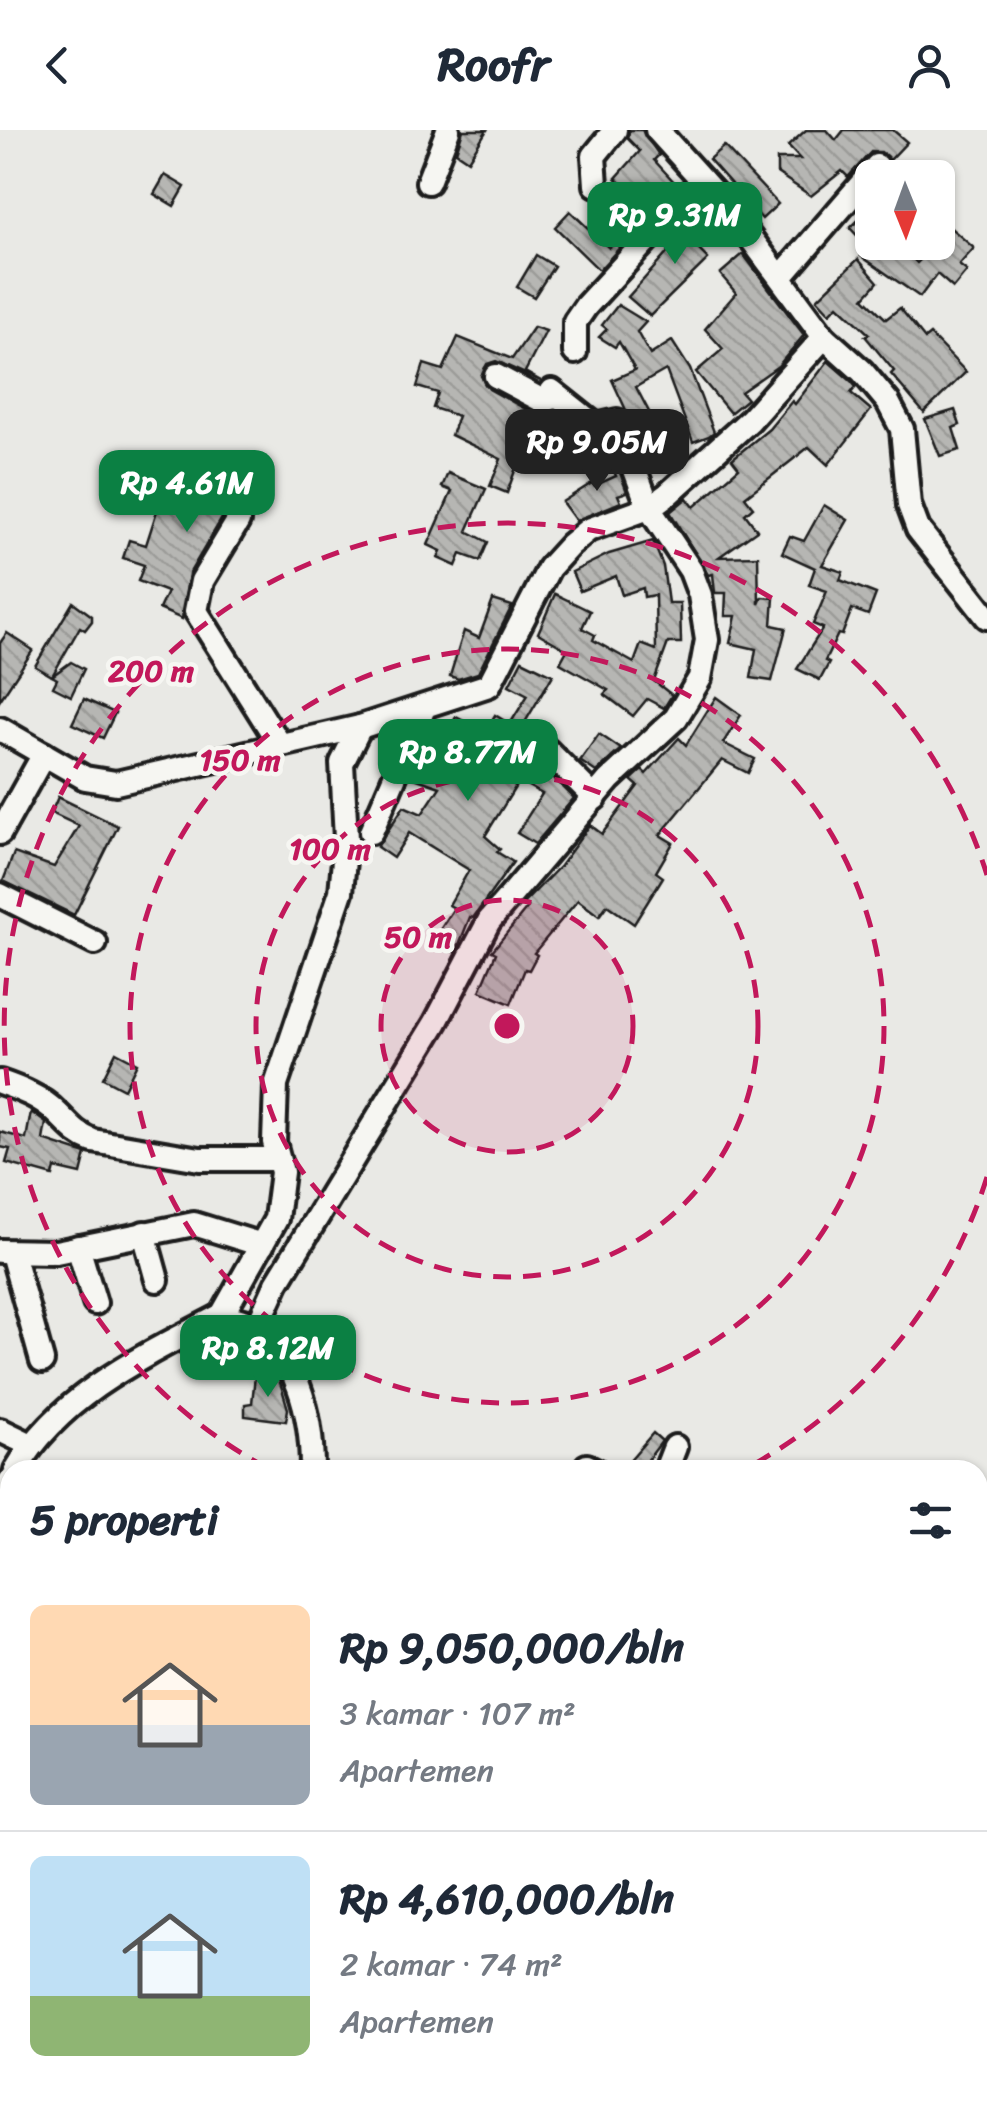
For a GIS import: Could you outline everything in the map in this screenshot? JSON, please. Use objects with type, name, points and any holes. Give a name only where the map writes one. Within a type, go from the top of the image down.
[{"type":"street","points":[[428,182],[448,130]]},
{"type":"street","points":[[596,185],[594,156],[615,130]]},
{"type":"street","points":[[657,130],[781,277],[824,338],[862,371],[888,402],[902,429],[910,505],[918,528],[987,617]]},
{"type":"street","points":[[575,352],[574,322],[702,180]]},
{"type":"street","points":[[781,277],[855,191]]},
{"type":"street","points":[[0,729],[84,778],[116,783],[360,726],[489,684],[549,568],[588,530],[649,508],[750,420],[824,338]]},
{"type":"street","points":[[258,1325],[277,1283],[436,1022],[489,921],[595,798],[692,698],[707,640],[706,618],[691,571],[649,508],[618,422],[596,426],[552,391],[545,402],[496,376]]},
{"type":"street","points":[[238,521],[202,582],[196,611],[280,743]]},
{"type":"street","points":[[371,832],[424,708]]},
{"type":"street","points":[[22,1460],[59,1414],[100,1384],[222,1316],[276,1219],[282,1172],[277,1159],[276,1085],[342,892],[346,839],[342,763],[360,726]]},
{"type":"street","points":[[547,750],[595,798]]},
{"type":"street","points":[[0,833],[44,754]]},
{"type":"street","points":[[0,895],[95,943]]},
{"type":"street","points":[[0,1082],[22,1090],[56,1111],[77,1135],[94,1141],[200,1159],[277,1159]]},
{"type":"street","points":[[42,1361],[6,1252],[78,1247],[194,1224],[262,1244]]},
{"type":"street","points":[[144,1233],[157,1280]]},
{"type":"street","points":[[78,1247],[95,1303]]},
{"type":"street","points":[[222,1316],[258,1325],[283,1348],[296,1375],[310,1460]]},
{"type":"street","points":[[0,1430],[30,1445]]},
{"type":"street","points":[[670,1460],[675,1447]]},
{"type":"building","points":[[463,130],[487,130],[468,160],[456,152]]},
{"type":"building","points":[[630,130],[642,130],[659,155],[654,160],[677,185],[652,212],[616,178],[640,151],[627,138]]},
{"type":"building","points":[[806,130],[827,130],[836,140],[844,130],[893,130],[907,142],[890,160],[881,152],[871,152],[864,160],[855,160],[855,169],[848,177],[842,171],[811,196],[777,173],[777,159],[800,159],[788,146]]},
{"type":"building","points":[[724,146],[778,204],[762,219],[709,159]]},
{"type":"building","points":[[165,175],[185,187],[174,206],[154,194]]},
{"type":"building","points":[[570,211],[609,248],[647,212],[650,215],[599,270],[555,227]]},
{"type":"building","points":[[703,213],[720,230],[699,250],[708,259],[650,316],[628,297]]},
{"type":"building","points":[[955,232],[974,248],[959,265],[967,271],[953,288],[937,274],[920,297],[867,260],[955,260]]},
{"type":"building","points":[[743,254],[804,335],[778,366],[741,392],[747,399],[730,413],[696,372],[723,349],[705,329],[736,293],[720,274]]},
{"type":"building","points":[[536,255],[554,266],[534,297],[517,287]]},
{"type":"building","points":[[859,260],[878,282],[864,298],[886,319],[900,308],[925,339],[930,335],[966,372],[924,413],[891,374],[894,371],[865,336],[869,334],[838,305],[830,313],[817,299]]},
{"type":"building","points":[[618,305],[646,322],[637,332],[650,355],[672,341],[690,369],[714,432],[709,436],[693,442],[666,370],[636,387],[659,431],[640,440],[612,380],[635,370],[619,342],[615,347],[599,337],[607,329],[602,325]]},
{"type":"building","points":[[534,327],[546,331],[525,372],[541,381],[496,361],[487,364],[481,376],[489,389],[545,420],[526,469],[517,465],[507,493],[490,486],[501,459],[451,435],[458,416],[433,408],[438,393],[417,387],[424,364],[443,370],[458,337],[512,359]]},
{"type":"building","points":[[828,361],[851,381],[856,387],[851,393],[871,410],[828,465],[809,447],[745,497],[753,507],[745,514],[757,530],[719,557],[758,556],[759,604],[762,597],[774,598],[772,625],[786,628],[772,681],[751,678],[756,649],[730,643],[736,616],[725,616],[726,593],[715,593],[713,574],[708,575],[670,512],[687,498],[694,507],[739,468],[732,459],[769,429],[792,401],[795,404]]},
{"type":"building","points":[[955,410],[960,425],[953,428],[960,450],[940,456],[925,419]]},
{"type":"building","points":[[610,445],[627,492],[618,495],[621,502],[576,521],[562,502],[592,483],[594,486],[616,476],[605,447]]},
{"type":"building","points":[[243,464],[265,474],[251,510],[235,503],[225,513],[189,574],[182,619],[159,609],[167,592],[138,581],[144,565],[123,558],[129,540],[146,545],[164,489],[206,505],[219,477],[237,480]]},
{"type":"building","points":[[448,473],[486,489],[467,531],[488,542],[480,561],[461,554],[456,566],[438,558],[441,551],[428,545],[452,491],[442,487]]},
{"type":"building","points":[[824,505],[848,520],[822,565],[843,572],[840,580],[876,594],[868,615],[852,609],[842,635],[838,634],[825,661],[829,663],[820,680],[797,669],[823,628],[813,624],[827,591],[809,585],[815,568],[782,553],[790,536],[804,541]]},
{"type":"building","points":[[653,541],[663,566],[668,603],[680,603],[681,643],[668,643],[654,681],[672,695],[664,708],[647,699],[633,716],[604,694],[608,690],[560,663],[567,650],[538,633],[555,594],[590,611],[582,628],[595,635],[593,640],[634,663],[641,644],[656,650],[655,595],[644,597],[643,588],[622,595],[616,576],[580,591],[572,572],[609,554]]},
{"type":"building","points":[[493,600],[512,606],[478,673],[458,679],[450,676],[464,631],[479,638]]},
{"type":"building","points":[[73,602],[92,616],[92,621],[85,630],[80,627],[52,676],[35,666]]},
{"type":"building","points":[[7,633],[33,650],[0,700],[0,643]]},
{"type":"building","points":[[522,660],[553,675],[495,773],[516,786],[485,836],[500,849],[497,852],[513,862],[470,917],[456,952],[429,947],[454,908],[449,905],[469,870],[409,833],[393,858],[377,847],[404,806],[422,814],[440,787],[411,777],[423,750],[435,754],[456,717],[485,732],[495,715],[510,724],[528,695],[509,685]]},
{"type":"building","points":[[71,662],[84,669],[71,696],[53,687],[57,679],[52,676]]},
{"type":"building","points":[[716,697],[741,715],[723,743],[755,759],[748,773],[722,760],[660,835],[673,843],[656,872],[663,877],[634,924],[607,905],[599,916],[578,900],[534,953],[537,955],[529,970],[525,969],[511,1004],[480,991],[496,953],[492,951],[528,907],[523,904],[560,866],[590,825],[602,834],[638,786],[631,780],[642,770],[646,774],[679,738],[686,745]]},
{"type":"building","points":[[84,699],[115,713],[103,738],[72,724]]},
{"type":"building","points":[[599,734],[621,749],[596,772],[580,761]]},
{"type":"building","points":[[534,758],[574,798],[535,844],[517,833],[542,794],[521,782]]},
{"type":"building","points":[[58,797],[118,826],[74,915],[3,881],[14,853],[54,867],[79,826],[51,813]]},
{"type":"building","points":[[116,1052],[137,1063],[124,1089],[103,1078]]},
{"type":"building","points":[[31,1112],[46,1123],[43,1140],[86,1154],[81,1174],[55,1168],[53,1176],[6,1163],[10,1149],[0,1147],[0,1132],[26,1139]]},
{"type":"building","points":[[255,1376],[279,1379],[288,1409],[286,1421],[245,1416],[245,1404],[252,1403]]},
{"type":"building","points":[[653,1433],[662,1441],[648,1460],[630,1460]]}]
